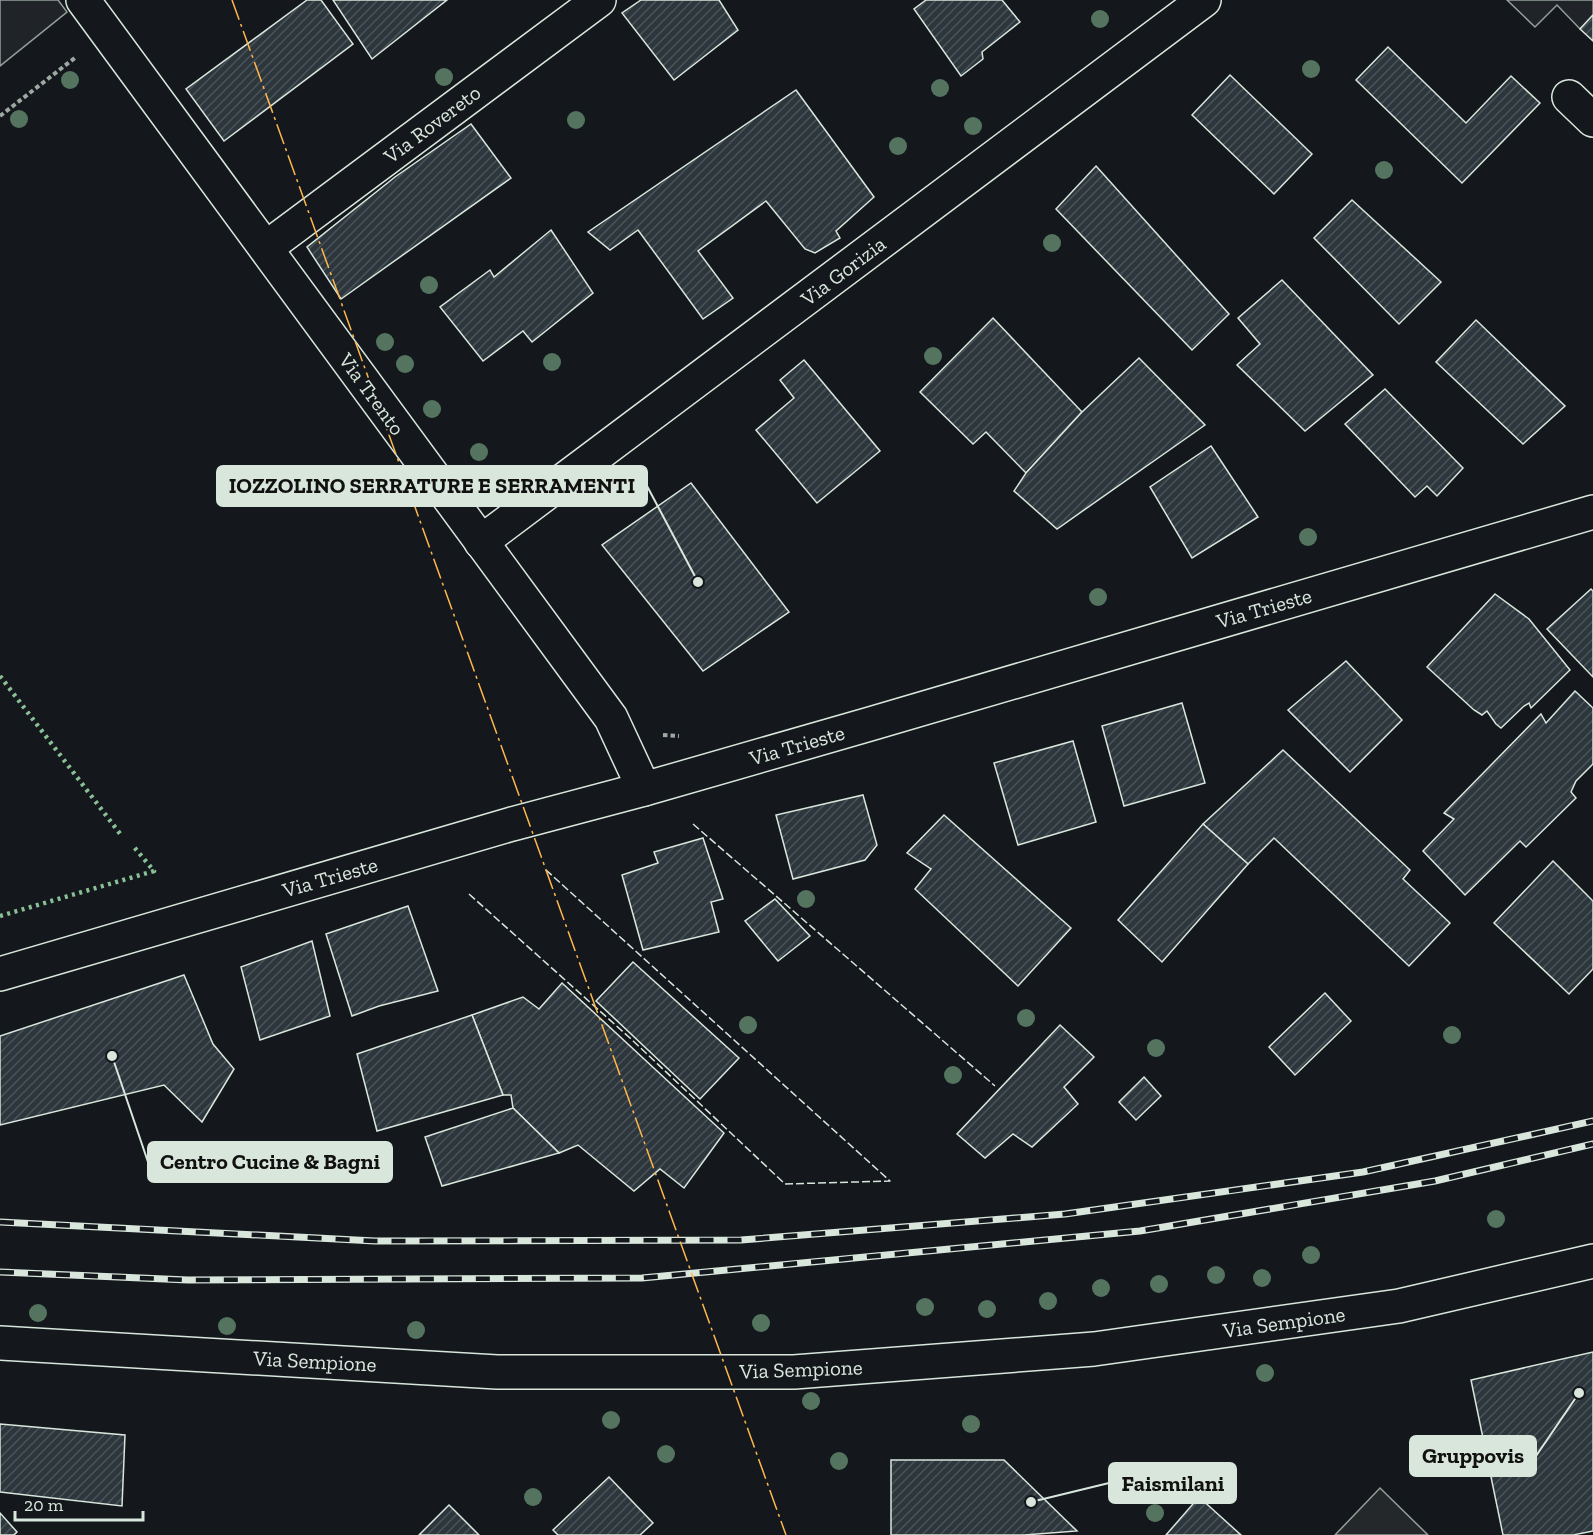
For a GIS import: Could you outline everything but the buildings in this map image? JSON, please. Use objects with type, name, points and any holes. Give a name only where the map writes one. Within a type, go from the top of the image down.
[{"type":"street","name":"Via Rovereto","points":[[266,248],[599,0]]},
{"type":"street","name":"Via Gorizia","points":[[481,542],[1204,0]]},
{"type":"street","name":"Via Trento","points":[[88,2],[107,32],[611,718],[644,789]]},
{"type":"street","points":[[1569,97],[1593,120]]},
{"type":"street","name":"Via Trieste","points":[[0,974],[1593,512]]},
{"type":"street","name":"Via Sempione","points":[[4,1346],[497,1372],[794,1372],[1094,1349],[1399,1306],[1593,1261]]},
{"type":"path","points":[[0,116],[107,32]]},
{"type":"shaded area","points":[[0,0],[58,0],[67,12],[0,66]]},
{"type":"shaded area","points":[[1507,0],[1593,0],[1593,15],[1580,29],[1557,5],[1535,27]]},
{"type":"shaded area","points":[[1380,1488],[1428,1535],[1335,1535]]},
{"type":"railway","points":[[0,1222],[375,1241],[741,1240],[1065,1214],[1363,1172],[1593,1121]]},
{"type":"railway","points":[[0,1272],[188,1280],[642,1278],[1140,1231],[1435,1181],[1593,1144]]},
{"type":"hedge","points":[[0,676],[121,835]]},
{"type":"hedge","points":[[0,916],[154,871],[134,847]]},
{"type":"fence","points":[[693,824],[995,1086]]},
{"type":"fence","points":[[469,894],[630,1038],[785,1184],[890,1181],[546,870]]},
{"type":"power","points":[[232,0],[786,1535]]},
{"type":"place","name":"IOZZOLINO SERRATURE E SERRAMENTI","points":[[698,582]]},
{"type":"place","name":"Centro Cucine & Bagni","points":[[112,1056]]},
{"type":"place","name":"Gruppovis","points":[[1579,1393]]},
{"type":"place","name":"Faismilani","points":[[1031,1502]]}]
